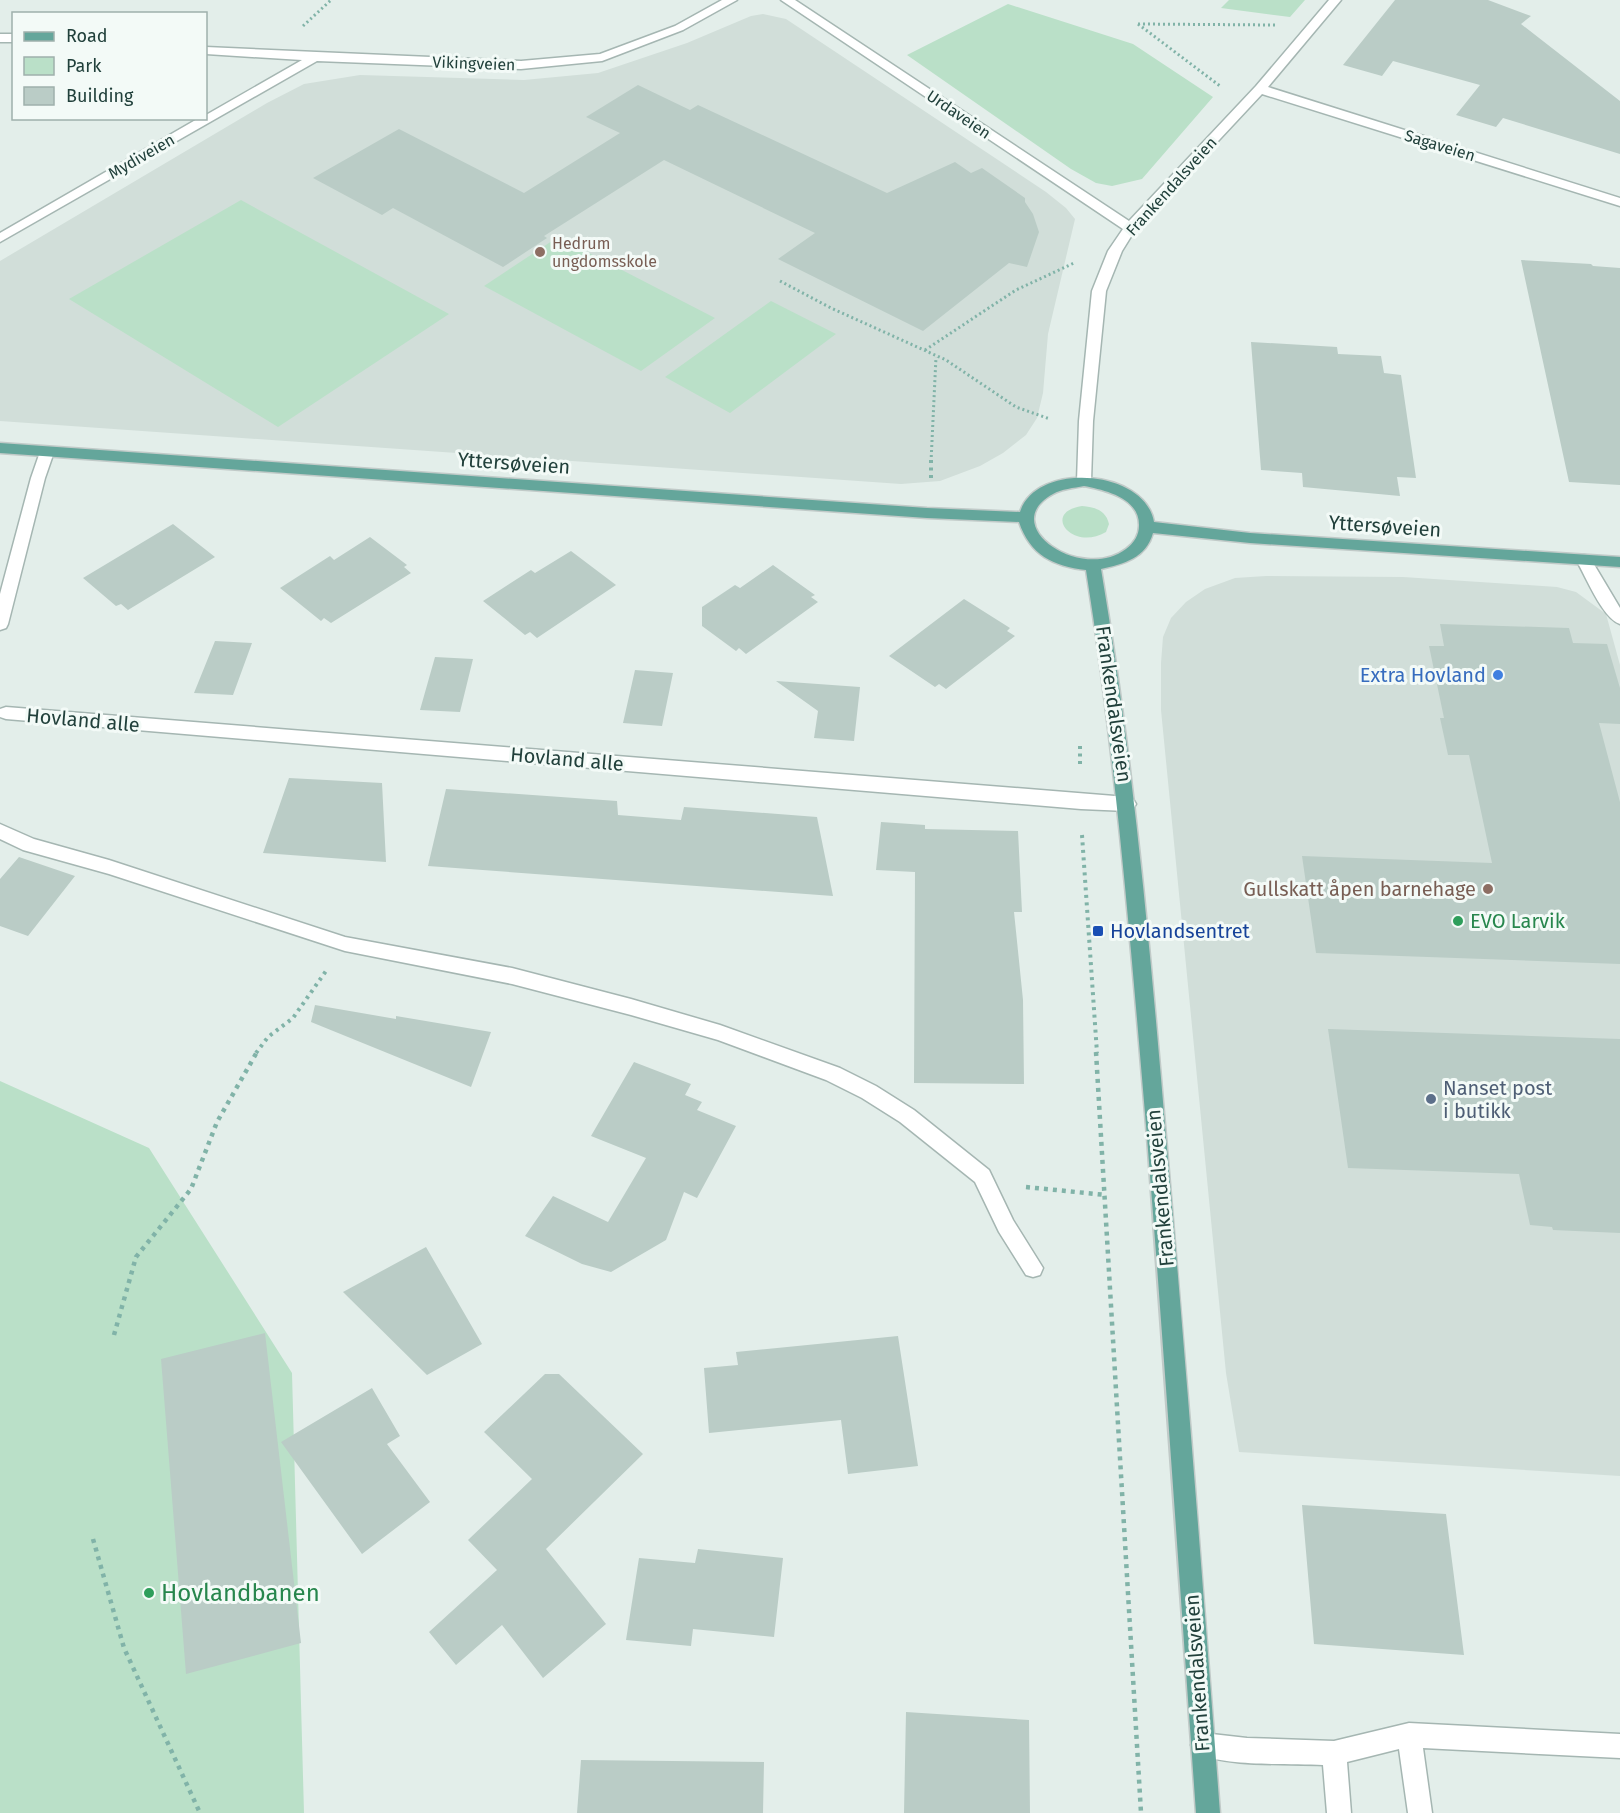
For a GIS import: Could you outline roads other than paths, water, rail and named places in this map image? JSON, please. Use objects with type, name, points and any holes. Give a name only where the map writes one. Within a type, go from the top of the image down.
[{"type":"main road","name":"Yttersøveien","points":[[0,448],[927,513],[1024,516]]},
{"type":"main road","points":[[1084,482],[1108,486],[1129,496],[1143,511],[1148,527],[1144,542],[1132,554],[1114,562],[1093,565],[1066,562],[1043,551],[1028,535],[1024,516],[1030,502],[1044,491],[1062,483],[1084,482]]},
{"type":"main road","name":"Yttersøveien","points":[[1148,527],[1250,538],[1620,562]]},
{"type":"main road","name":"Frankendalsveien","points":[[1093,565],[1127,804],[1161,1194],[1208,1813]]},
{"type":"street","name":"Vikingveien","points":[[207,50],[521,66],[602,57],[679,28],[731,0]]},
{"type":"street","name":"Urdaveien","points":[[787,0],[1130,228]]},
{"type":"street","name":"Frankendalsveien","points":[[1084,482],[1086,421],[1099,291],[1115,251],[1130,228],[1260,89],[1335,0]]},
{"type":"street","name":"Mydiveien","points":[[207,119],[315,57]]},
{"type":"street","name":"Sagaveien","points":[[1260,89],[1620,202]]},
{"type":"street","name":"Mydiveien","points":[[0,238],[205,120]]},
{"type":"street","points":[[0,624],[38,478],[47,452]]},
{"type":"street","points":[[1584,560],[1598,581],[1609,606],[1620,618]]},
{"type":"street","name":"Hovland alle","points":[[6,713],[1127,804]]},
{"type":"street","points":[[0,831],[29,845],[109,867],[345,944],[512,976],[631,1007],[720,1033],[833,1074],[869,1092],[907,1116],[982,1176],[1006,1226],[1033,1268]]},
{"type":"street","points":[[1203,1745],[1247,1750],[1334,1753],[1409,1735],[1620,1746]]},
{"type":"street","points":[[1409,1735],[1420,1813]]},
{"type":"street","points":[[1334,1753],[1339,1813]]},
{"type":"place","name":"Hedrum ungdomsskole","points":[[540,252]]},
{"type":"place","name":"Extra Hovland","points":[[1498,675]]},
{"type":"place","name":"Gullskatt åpen barnehage","points":[[1488,889]]},
{"type":"place","name":"EVO Larvik","points":[[1458,921]]},
{"type":"place","name":"Hovlandsentret","points":[[1098,931]]},
{"type":"place","name":"Nanset post i butikk","points":[[1431,1099]]},
{"type":"place","name":"Hovlandbanen","points":[[149,1593]]}]
